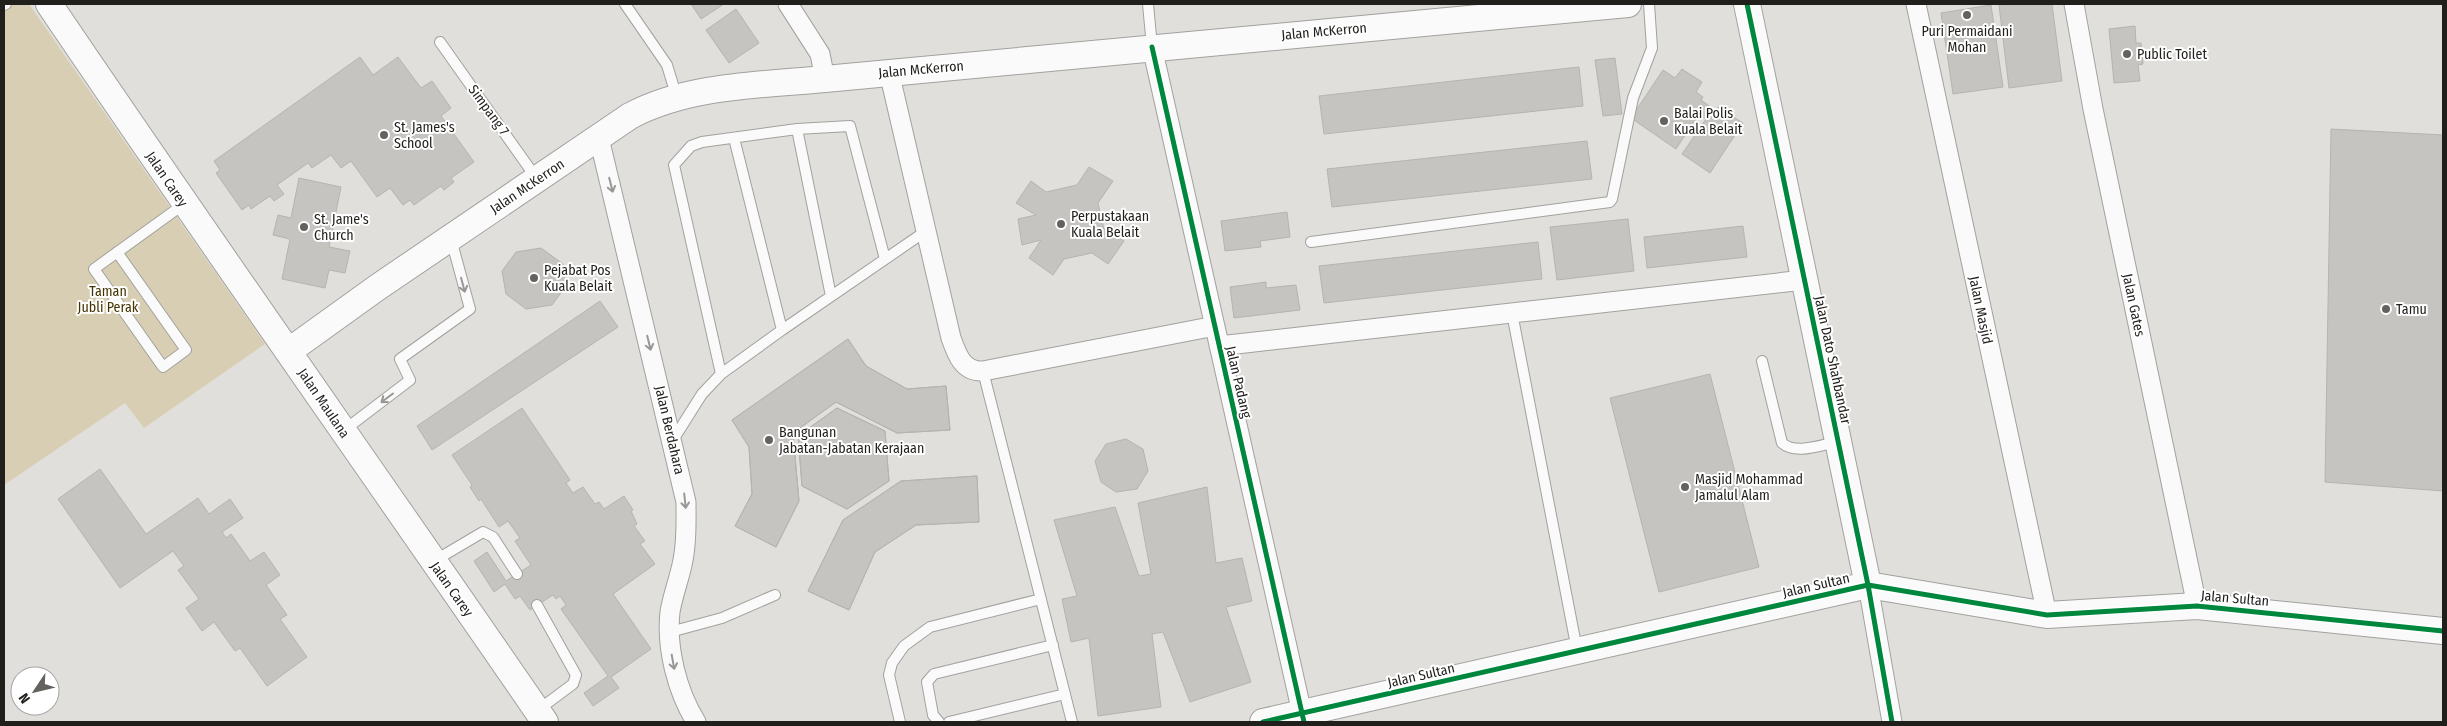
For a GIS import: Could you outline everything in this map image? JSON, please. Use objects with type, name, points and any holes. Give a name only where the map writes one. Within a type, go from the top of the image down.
[{"type":"street","name":"Jalan Carey","points":[[48,4],[184,204],[289,351]]},
{"type":"street","points":[[788,4],[820,54],[825,79]]},
{"type":"street","name":"Jalan McKerron","points":[[289,351],[451,238],[639,111],[677,98],[730,89],[889,72],[1628,4]]},
{"type":"street","name":"Jalan Dato Shahbandar","points":[[1747,4],[1868,585],[1892,722]]},
{"type":"street","name":"Jalan Masjid","points":[[1916,4],[2047,616]]},
{"type":"street","name":"Jalan Gates","points":[[2074,4],[2093,109],[2197,606]]},
{"type":"street","name":"Jalan Padang","points":[[1152,47],[1303,718]]},
{"type":"street","points":[[889,72],[951,338],[958,356],[965,366],[973,372],[983,371],[1215,326]]},
{"type":"street","name":"Jalan Berdahara","points":[[599,138],[673,440],[686,502],[683,559],[670,613],[670,632],[673,663],[681,690],[696,722]]},
{"type":"street","points":[[1219,346],[1804,280]]},
{"type":"street","name":"Jalan Maulana","points":[[289,351],[360,456]]},
{"type":"street","name":"Jalan Carey","points":[[360,456],[541,717]]},
{"type":"street","name":"Jalan Sultan","points":[[1263,722],[1303,718],[1578,651],[1868,585],[2047,616],[2197,606],[2443,631]]},
{"type":"lane","points":[[625,4],[667,65],[677,98]]},
{"type":"lane","points":[[1148,4],[1152,47]]},
{"type":"lane","points":[[1311,242],[1610,202],[1633,98],[1652,48],[1649,4]]},
{"type":"lane","name":"Simpang 7","points":[[440,42],[538,179]]},
{"type":"lane","points":[[721,374],[674,165],[691,146],[702,142],[797,128],[850,126],[884,259]]},
{"type":"lane","points":[[797,128],[831,296]]},
{"type":"lane","points":[[734,138],[782,330]]},
{"type":"lane","points":[[117,252],[186,350],[163,367],[94,269],[117,252],[184,204]]},
{"type":"lane","points":[[673,440],[702,394],[721,374],[884,259],[926,232]]},
{"type":"lane","points":[[343,431],[410,380],[400,359],[470,309],[451,238]]},
{"type":"lane","points":[[1512,313],[1578,651]]},
{"type":"lane","points":[[1762,361],[1782,442],[1788,447],[1795,449],[1838,442]]},
{"type":"lane","points":[[983,371],[1072,722]]},
{"type":"lane","points":[[433,561],[483,532],[493,537],[517,574]]},
{"type":"lane","points":[[670,632],[722,618],[775,595]]},
{"type":"lane","points":[[900,722],[889,674],[892,663],[904,646],[930,627],[1041,599]]},
{"type":"lane","points":[[537,605],[576,675],[574,684],[541,717]]},
{"type":"lane","points":[[939,722],[933,715],[927,682],[934,674],[1053,645]]},
{"type":"lane","points":[[949,722],[1065,694]]},
{"type":"green space","name":"Taman Jubli Perak","points":[[4,4],[29,4],[265,344],[144,428],[125,403],[4,485]]},
{"type":"building","points":[[691,4],[724,4],[701,19]]},
{"type":"building","points":[[2052,4],[2062,81],[2009,88],[1999,5]]},
{"type":"building","points":[[1991,5],[2003,87],[1953,94],[1941,13]]},
{"type":"building","points":[[736,9],[759,43],[729,63],[706,30]]},
{"type":"building","name":"Public Toilet","points":[[2135,26],[2136,43],[2141,43],[2143,64],[2138,65],[2140,81],[2114,83],[2109,29]]},
{"type":"building","name":"St. James's School","points":[[360,57],[373,75],[398,57],[421,88],[432,81],[451,108],[441,116],[474,162],[451,178],[454,182],[444,190],[441,186],[414,205],[410,200],[403,205],[390,188],[377,197],[351,161],[341,168],[331,155],[312,168],[308,163],[277,185],[284,194],[274,201],[270,196],[251,209],[249,205],[242,210],[216,173],[220,170],[214,161]]},
{"type":"building","points":[[1615,58],[1622,114],[1603,116],[1595,60]]},
{"type":"building","points":[[1579,67],[1583,106],[1324,134],[1319,96]]},
{"type":"building","name":"Balai Polis Kuala Belait","points":[[1682,69],[1702,82],[1696,92],[1703,97],[1701,100],[1716,111],[1718,107],[1743,123],[1710,173],[1682,154],[1706,119],[1699,114],[1676,149],[1631,118],[1663,70],[1675,78]]},
{"type":"building","name":"Tamu","points":[[2331,129],[2443,135],[2443,491],[2325,482]]},
{"type":"building","points":[[1587,141],[1592,179],[1332,207],[1327,169]]},
{"type":"building","name":"Perpustakaan Kuala Belait","points":[[1089,167],[1113,181],[1098,203],[1104,229],[1124,241],[1108,264],[1092,253],[1064,259],[1053,275],[1029,258],[1041,240],[1022,245],[1018,219],[1036,215],[1016,203],[1031,181],[1046,192],[1077,185]]},
{"type":"building","name":"St. Jame's Church","points":[[299,178],[341,187],[329,247],[350,251],[345,273],[329,270],[325,288],[282,279],[290,239],[273,235],[278,215],[291,218]]},
{"type":"building","points":[[1287,212],[1290,237],[1260,241],[1261,247],[1225,251],[1221,221]]},
{"type":"building","points":[[1628,219],[1634,271],[1557,280],[1550,227]]},
{"type":"building","points":[[1743,226],[1747,257],[1647,268],[1644,237]]},
{"type":"building","points":[[1538,242],[1542,279],[1324,303],[1319,266]]},
{"type":"building","name":"Pejabat Pos Kuala Belait","points":[[541,248],[563,264],[566,286],[552,305],[526,309],[506,294],[502,271],[516,252]]},
{"type":"building","points":[[1266,282],[1266,288],[1296,285],[1300,310],[1234,318],[1230,287]]},
{"type":"building","points":[[600,301],[618,327],[432,450],[417,426]]},
{"type":"building","name":"Bangunan Jabatan-Jabatan Kerajaan","points":[[848,339],[866,366],[907,389],[946,386],[950,430],[897,433],[836,402],[793,433],[799,501],[776,547],[735,526],[752,494],[749,447],[732,420]]},
{"type":"building","name":"Bangunan Jabatan-Jabatan Kerajaan","points":[[848,339],[866,366],[907,389],[946,386],[950,430],[897,433],[836,402],[793,433],[799,501],[776,547],[735,526],[752,494],[749,447],[732,420]]},
{"type":"building","points":[[1710,374],[1759,567],[1659,592],[1610,398]]},
{"type":"building","points":[[522,408],[570,480],[566,483],[573,493],[583,487],[595,504],[599,502],[604,509],[624,496],[633,510],[631,511],[637,524],[634,526],[645,541],[640,544],[655,564],[613,594],[651,649],[611,677],[619,688],[593,706],[584,693],[608,676],[561,609],[566,605],[560,596],[556,599],[553,595],[530,610],[520,596],[515,599],[505,584],[494,592],[474,561],[487,552],[506,581],[531,565],[515,541],[520,538],[508,521],[499,527],[481,499],[479,501],[470,487],[472,485],[452,455]]},
{"type":"building","name":"Bangunan Jabatan-Jabatan Kerajaan","points":[[837,408],[885,431],[889,481],[847,509],[802,486],[798,436]]},
{"type":"building","name":"Bangunan Jabatan-Jabatan Kerajaan","points":[[837,408],[885,431],[889,481],[847,509],[802,486],[798,436]]},
{"type":"building","points":[[1126,439],[1143,449],[1148,471],[1137,489],[1116,492],[1101,482],[1095,461],[1106,444]]},
{"type":"building","points":[[100,469],[146,534],[198,498],[209,514],[230,499],[243,518],[222,532],[226,538],[231,534],[250,561],[264,552],[280,575],[266,585],[287,615],[280,619],[307,657],[267,686],[240,648],[235,651],[214,622],[202,631],[186,608],[199,599],[178,570],[184,566],[173,551],[120,588],[58,499]]},
{"type":"building","name":"Bangunan Jabatan-Jabatan Kerajaan","points":[[977,476],[979,522],[916,525],[875,552],[849,610],[808,591],[843,520],[901,481]]},
{"type":"building","name":"Bangunan Jabatan-Jabatan Kerajaan","points":[[977,476],[979,522],[916,525],[875,552],[849,610],[808,591],[843,520],[901,481]]},
{"type":"building","points":[[1207,487],[1216,563],[1242,558],[1252,601],[1226,607],[1251,682],[1190,702],[1163,632],[1152,634],[1161,707],[1098,716],[1089,638],[1071,642],[1062,599],[1077,596],[1054,520],[1115,507],[1139,576],[1151,574],[1138,503]]},
{"type":"cycle path","points":[[1747,4],[1868,585],[1892,722]]},
{"type":"cycle path","points":[[1152,47],[1304,722]]},
{"type":"cycle path","points":[[1263,722],[1868,585],[2047,615],[2197,606],[2443,631]]},
{"type":"place","name":"Puri Permaidani Mohan","points":[[1967,15]]},
{"type":"place","name":"Public Toilet","points":[[2127,54]]},
{"type":"place","name":"Balai Polis Kuala Belait","points":[[1664,121]]},
{"type":"place","name":"St. James's School","points":[[384,135]]},
{"type":"place","name":"Perpustakaan Kuala Belait","points":[[1061,224]]},
{"type":"place","name":"St. Jame's Church","points":[[304,227]]},
{"type":"place","name":"Pejabat Pos Kuala Belait","points":[[534,278]]},
{"type":"place","name":"Tamu","points":[[2386,309]]},
{"type":"place","name":"Bangunan Jabatan-Jabatan Kerajaan","points":[[769,440]]},
{"type":"place","name":"Masjid Mohammad Jamalul Alam","points":[[1685,487]]}]
